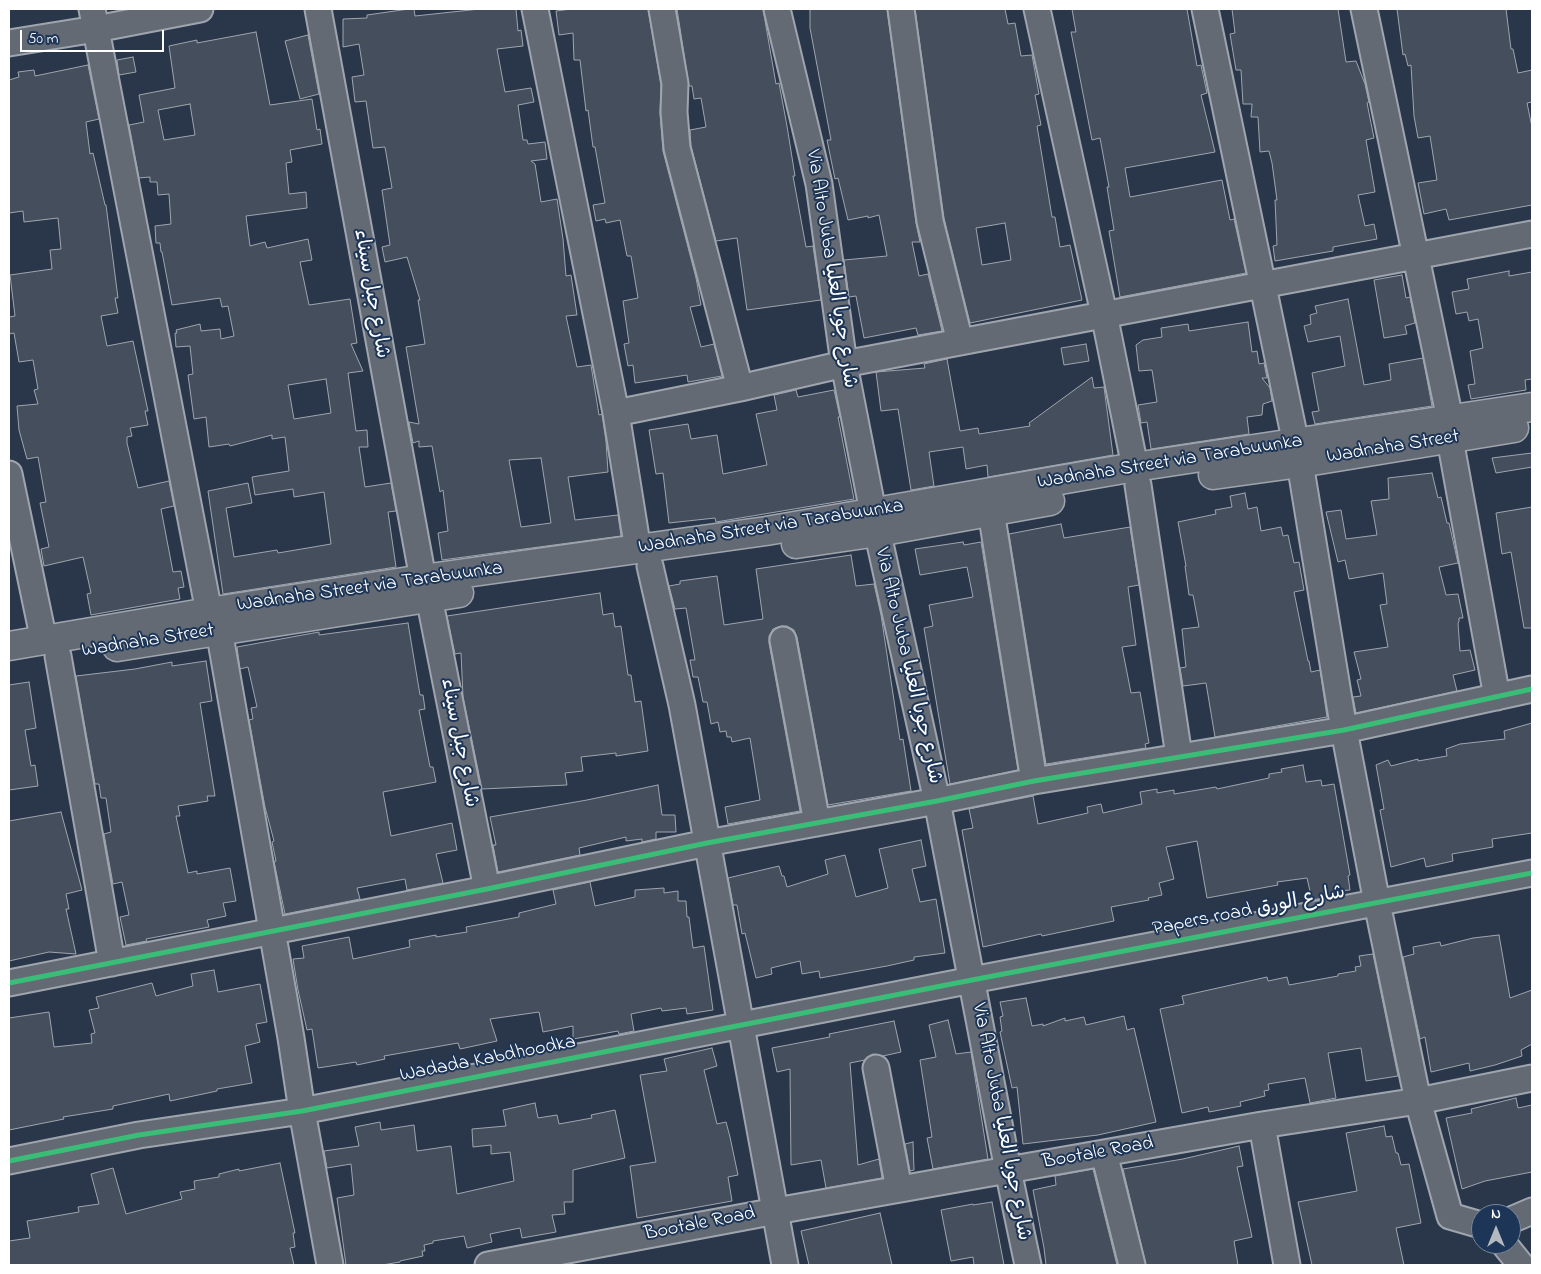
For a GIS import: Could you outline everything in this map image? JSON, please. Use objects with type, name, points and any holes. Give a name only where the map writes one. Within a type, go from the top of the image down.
[{"type":"main road","points":[[1450,429],[1532,407]]},
{"type":"main road","name":"Wadnaha Street","points":[[9,663],[51,648],[426,588],[644,558],[875,522],[992,512],[1136,476],[1298,454],[1450,429],[1532,425]]},
{"type":"main road","name":"Wadnaha Street via Tarabuunka","points":[[875,522],[1136,476]]},
{"type":"main road","points":[[9,646],[51,648]]},
{"type":"street","points":[[9,43],[94,19],[200,9]]},
{"type":"street","name":"شارع جبل سيناء","points":[[318,9],[426,588],[488,889]]},
{"type":"street","points":[[535,9],[644,558],[682,706],[785,1265]]},
{"type":"street","points":[[662,9],[675,84],[674,112],[677,148],[740,388]]},
{"type":"street","name":"Via Alto Juba شارع جوبا العليا","points":[[777,9],[819,184],[844,364],[875,522],[937,801],[1028,1265]]},
{"type":"street","points":[[901,9],[930,221],[960,342]]},
{"type":"street","points":[[1037,9],[1104,314],[1136,476],[1179,756]]},
{"type":"street","points":[[1205,9],[1298,454],[1344,730],[1418,1102],[1450,1216],[1471,1222]]},
{"type":"street","points":[[1364,9],[1450,429],[1497,696]]},
{"type":"street","points":[[94,19],[214,621],[291,1038],[302,1111],[330,1265]]},
{"type":"street","points":[[616,413],[740,388],[844,364],[1532,234]]},
{"type":"street","points":[[9,474],[51,648],[112,963]]},
{"type":"street","points":[[992,512],[1034,781]]},
{"type":"street","points":[[783,640],[817,823]]},
{"type":"street","points":[[9,983],[488,889],[707,843],[937,801],[1034,781],[1344,730],[1532,690]]},
{"type":"street","name":"Papers road شارع الورق","points":[[972,980],[1532,873]]},
{"type":"street","name":"Wadada Kabdhoodka","points":[[9,1161],[140,1135],[302,1111],[972,980]]},
{"type":"street","points":[[876,1068],[899,1189]]},
{"type":"street","name":"Bootale Road","points":[[488,1265],[776,1211],[1262,1125],[1418,1102],[1532,1078]]},
{"type":"street","points":[[1262,1125],[1287,1265]]},
{"type":"street","points":[[1104,1153],[1132,1265]]},
{"type":"street","points":[[1512,1254],[1520,1265]]},
{"type":"building","points":[[409,9],[414,9],[415,16],[480,9],[516,9],[518,31],[521,30],[523,46],[497,49],[505,92],[531,88],[534,102],[518,105],[523,140],[527,140],[528,144],[545,142],[547,159],[531,161],[535,164],[541,202],[557,199],[566,276],[571,275],[577,315],[566,316],[577,367],[591,365],[599,415],[602,414],[606,441],[608,472],[568,477],[575,520],[618,515],[621,536],[442,560],[438,533],[448,531],[443,490],[440,492],[432,446],[419,447],[419,441],[413,443],[409,422],[419,424],[406,347],[425,344],[418,300],[420,300],[407,257],[385,262],[382,247],[390,245],[382,190],[392,188],[385,147],[373,148],[366,101],[355,102],[352,77],[364,75],[359,44],[343,47],[343,19],[367,18],[367,15]],"holes":[[[541,458],[551,523],[521,527],[509,460]]]},
{"type":"building","points":[[572,9],[648,9],[661,85],[660,113],[663,151],[696,278],[701,305],[690,307],[701,347],[714,344],[722,376],[688,382],[687,375],[635,383],[633,365],[628,366],[624,344],[629,343],[623,301],[638,298],[631,256],[627,256],[620,220],[606,223],[605,219],[596,221],[593,205],[605,203],[595,147],[593,147],[588,110],[586,111],[580,60],[574,60],[573,33],[559,35],[556,11]]},
{"type":"building","points":[[677,9],[763,9],[776,84],[779,83],[787,126],[795,176],[793,176],[806,247],[813,246],[821,300],[747,310],[737,238],[716,241],[691,146],[690,130],[706,127],[701,98],[694,99],[692,86],[689,86]]},
{"type":"building","points":[[810,9],[887,9],[920,242],[912,242],[919,276],[928,274],[942,331],[918,335],[916,328],[864,338],[856,296],[849,297],[844,260],[887,256],[879,215],[848,220],[838,178],[835,179],[827,140],[831,140],[810,28]]},
{"type":"building","points":[[915,9],[1005,9],[1008,24],[1015,23],[1021,56],[1032,55],[1039,94],[1035,95],[1041,125],[1037,126],[1052,217],[1055,217],[1060,247],[1070,245],[1082,300],[970,323],[944,218]],"holes":[[[1005,223],[1011,260],[982,265],[976,228]]]},
{"type":"building","points":[[1072,9],[1187,9],[1197,66],[1201,65],[1207,93],[1201,95],[1215,152],[1125,168],[1130,197],[1222,180],[1230,220],[1234,219],[1246,273],[1120,297],[1109,231],[1114,230],[1107,187],[1109,187],[1100,138],[1092,140],[1071,32],[1076,32]]},
{"type":"building","points":[[1232,9],[1338,9],[1346,62],[1356,61],[1365,84],[1369,102],[1367,103],[1374,138],[1366,140],[1375,192],[1358,195],[1365,226],[1374,224],[1377,239],[1333,247],[1333,251],[1275,261],[1273,246],[1277,245],[1275,200],[1277,200],[1272,163],[1269,151],[1260,152],[1258,117],[1251,117],[1252,104],[1243,104],[1241,70],[1236,70],[1230,34],[1235,33]]},
{"type":"building","points":[[1397,9],[1506,9],[1511,49],[1513,49],[1518,73],[1532,70],[1532,102],[1527,103],[1532,127],[1532,205],[1449,220],[1446,209],[1424,214],[1418,183],[1437,180],[1430,136],[1418,138],[1414,116],[1411,65],[1408,66],[1405,54],[1403,55]]},
{"type":"building","points":[[256,32],[270,105],[312,99],[317,130],[320,129],[322,144],[290,150],[292,162],[286,163],[289,194],[306,192],[307,208],[246,216],[250,246],[265,242],[267,248],[308,239],[312,260],[300,262],[309,305],[350,299],[357,343],[351,344],[363,371],[348,373],[356,431],[367,430],[368,447],[359,447],[365,487],[391,483],[396,511],[388,512],[396,567],[223,594],[208,491],[248,483],[252,503],[226,508],[234,557],[277,550],[278,553],[331,544],[324,492],[294,497],[293,489],[255,495],[252,477],[289,471],[285,437],[272,439],[272,435],[230,446],[229,444],[209,447],[206,417],[194,419],[188,375],[193,374],[190,346],[176,347],[175,333],[177,333],[176,330],[200,324],[201,331],[220,329],[221,339],[234,336],[228,306],[222,307],[220,298],[172,305],[160,243],[156,243],[155,226],[171,224],[169,194],[158,195],[157,182],[150,182],[150,177],[139,178],[129,125],[144,122],[139,95],[175,88],[169,46],[197,40],[197,43]],"holes":[[[190,104],[195,135],[164,140],[158,110]],[[326,379],[331,413],[294,419],[288,385]]]},
{"type":"building","points":[[308,35],[319,94],[300,99],[285,41]]},
{"type":"building","points":[[133,57],[136,72],[119,75],[117,60]]},
{"type":"building","points":[[88,65],[99,119],[86,122],[90,154],[93,153],[106,205],[118,298],[115,298],[118,313],[101,316],[107,346],[133,341],[148,411],[145,411],[148,425],[130,428],[132,436],[127,437],[127,443],[138,488],[169,481],[174,506],[161,509],[173,572],[181,571],[184,587],[178,588],[180,599],[91,615],[87,594],[91,593],[83,557],[44,566],[41,549],[49,547],[40,503],[46,502],[38,457],[27,459],[19,430],[17,406],[38,404],[34,390],[38,389],[33,360],[19,362],[14,333],[9,334],[9,317],[15,316],[10,275],[52,269],[50,250],[61,249],[58,218],[24,222],[23,211],[9,213],[9,80],[19,77],[18,72],[34,70],[35,76]]},
{"type":"building","points":[[1509,271],[1509,276],[1532,272],[1532,379],[1525,380],[1526,390],[1471,399],[1468,385],[1475,384],[1470,351],[1483,348],[1478,319],[1469,321],[1467,312],[1456,314],[1452,292],[1469,289],[1467,279]]},
{"type":"building","points":[[1402,275],[1406,298],[1410,297],[1415,323],[1405,326],[1407,334],[1384,338],[1374,280]]},
{"type":"building","points":[[1348,299],[1364,385],[1391,380],[1389,364],[1423,358],[1432,406],[1315,424],[1312,412],[1319,411],[1312,373],[1345,366],[1340,336],[1308,342],[1304,326],[1311,324],[1310,315],[1317,313],[1315,306]]},
{"type":"building","points":[[1248,322],[1252,352],[1257,351],[1259,364],[1264,363],[1267,378],[1262,378],[1270,388],[1272,401],[1263,404],[1262,415],[1247,417],[1249,434],[1151,449],[1147,422],[1141,423],[1138,405],[1157,402],[1152,370],[1139,371],[1136,345],[1143,340],[1162,337],[1161,328],[1188,324],[1189,331]]},
{"type":"building","points":[[1086,344],[1089,361],[1064,365],[1061,348]]},
{"type":"building","points":[[947,359],[960,431],[978,428],[979,434],[1030,426],[1029,423],[1092,377],[1094,388],[1104,387],[1113,455],[988,477],[987,465],[966,469],[963,447],[929,452],[934,486],[911,490],[898,409],[881,411],[876,372],[925,368],[924,364]]},
{"type":"building","points":[[796,390],[798,397],[834,390],[854,499],[716,522],[715,518],[669,523],[663,473],[656,474],[649,430],[688,424],[691,439],[717,435],[723,474],[767,465],[756,414],[777,410],[774,395]]},
{"type":"building","points":[[1532,453],[1532,467],[1496,473],[1492,458]]},
{"type":"building","points":[[1432,473],[1438,498],[1441,497],[1447,523],[1449,523],[1458,563],[1439,567],[1446,595],[1458,594],[1463,618],[1459,618],[1458,623],[1460,651],[1470,650],[1475,670],[1453,675],[1457,691],[1356,713],[1353,697],[1361,696],[1357,680],[1361,679],[1354,652],[1388,647],[1380,605],[1387,604],[1383,573],[1349,579],[1345,560],[1338,562],[1326,512],[1341,510],[1346,539],[1377,535],[1371,501],[1389,499],[1388,478]]},
{"type":"building","points":[[1245,493],[1248,509],[1257,507],[1261,531],[1281,527],[1283,536],[1288,535],[1294,563],[1299,562],[1304,590],[1294,592],[1311,672],[1320,670],[1327,717],[1215,737],[1206,683],[1183,686],[1180,668],[1186,667],[1182,629],[1199,627],[1193,595],[1189,595],[1178,522],[1216,514],[1215,510],[1232,507],[1230,496]]},
{"type":"building","points":[[1532,507],[1532,628],[1524,628],[1511,552],[1502,554],[1496,513]]},
{"type":"building","points":[[1061,524],[1064,538],[1130,527],[1139,585],[1128,587],[1136,645],[1122,647],[1131,693],[1140,692],[1149,743],[1145,744],[1146,748],[1046,764],[1009,534]]},
{"type":"building","points":[[963,542],[964,545],[981,542],[1018,770],[950,784],[924,628],[933,626],[929,605],[973,597],[967,567],[920,575],[915,549]]},
{"type":"building","points":[[851,555],[856,586],[874,584],[881,615],[900,740],[903,739],[911,791],[828,805],[797,637],[794,630],[787,626],[781,626],[773,629],[769,636],[769,643],[800,811],[728,824],[725,807],[760,800],[750,738],[732,742],[731,737],[727,737],[726,731],[720,732],[718,722],[711,724],[707,702],[703,702],[698,677],[693,677],[690,660],[695,660],[686,608],[675,609],[669,586],[680,584],[680,581],[717,576],[724,625],[763,619],[756,569]]},
{"type":"building","points":[[600,593],[603,615],[613,613],[615,627],[621,626],[628,675],[631,675],[635,702],[641,701],[648,751],[616,756],[616,753],[581,757],[583,771],[565,773],[567,785],[482,789],[463,697],[461,653],[455,654],[447,616]]},
{"type":"building","points":[[408,623],[420,695],[423,695],[425,709],[419,710],[430,767],[433,767],[436,782],[383,792],[391,836],[452,823],[457,850],[436,854],[443,883],[407,890],[405,879],[357,888],[360,899],[285,914],[274,862],[276,861],[272,842],[274,841],[265,807],[249,720],[253,719],[251,708],[257,707],[248,667],[240,669],[237,647],[319,632],[319,635]]},
{"type":"building","points":[[206,661],[212,701],[200,703],[215,796],[207,796],[208,801],[178,806],[180,816],[176,816],[188,873],[197,871],[197,874],[230,868],[236,901],[223,903],[226,916],[207,920],[209,927],[146,939],[147,941],[126,945],[120,917],[129,915],[122,882],[113,884],[104,834],[111,832],[106,798],[101,798],[99,784],[95,784],[76,676],[135,669],[172,662],[172,666]]},
{"type":"building","points":[[29,682],[36,728],[25,730],[31,766],[35,765],[38,786],[9,790],[9,685]]},
{"type":"building","points":[[1532,723],[1532,833],[1492,839],[1493,847],[1452,854],[1453,861],[1426,867],[1424,858],[1391,867],[1380,810],[1384,809],[1376,765],[1388,760],[1391,766],[1418,759],[1418,761],[1447,756],[1446,749],[1460,744],[1505,739],[1504,731]]},
{"type":"building","points":[[1303,765],[1306,782],[1321,780],[1322,786],[1334,784],[1350,875],[1348,876],[1350,890],[1339,891],[1340,895],[1312,900],[1307,878],[1277,882],[1278,885],[1207,898],[1197,841],[1166,847],[1174,879],[1159,883],[1162,895],[1148,898],[1149,900],[1111,907],[1114,921],[983,947],[962,830],[973,828],[969,809],[1033,796],[1038,824],[1088,813],[1087,807],[1101,804],[1103,813],[1142,804],[1140,792],[1157,789],[1157,793],[1174,790],[1174,794],[1216,787],[1217,789],[1269,778],[1269,774],[1282,772],[1281,769]]},
{"type":"building","points":[[658,785],[662,815],[675,815],[676,832],[656,832],[656,839],[642,842],[642,839],[626,841],[626,837],[579,848],[580,855],[498,872],[493,845],[496,845],[490,817]]},
{"type":"building","points":[[61,812],[82,890],[66,894],[69,909],[66,909],[76,954],[49,952],[9,961],[9,821]]},
{"type":"building","points":[[921,840],[926,866],[912,869],[920,902],[936,899],[945,953],[914,957],[914,960],[820,978],[819,971],[802,974],[800,961],[771,968],[772,974],[756,978],[745,933],[742,934],[737,905],[733,905],[728,878],[779,866],[787,887],[828,874],[825,860],[845,855],[856,897],[888,888],[879,849]]},
{"type":"building","points":[[590,882],[595,906],[635,897],[635,890],[664,888],[664,893],[678,891],[678,901],[686,901],[693,948],[704,946],[713,1010],[687,1014],[686,1008],[662,1011],[661,1008],[631,1014],[634,1031],[619,1034],[618,1031],[573,1039],[573,1026],[543,1032],[539,1012],[490,1019],[497,1041],[460,1049],[458,1043],[384,1056],[385,1059],[357,1065],[356,1062],[318,1068],[312,1029],[307,1030],[293,959],[304,958],[302,946],[349,937],[353,959],[410,947],[409,940],[467,932],[466,927],[519,917],[519,913],[556,904],[553,890]]},
{"type":"building","points":[[1499,935],[1510,998],[1532,990],[1532,1044],[1521,1050],[1522,1056],[1495,1065],[1470,1071],[1469,1063],[1431,1072],[1425,1037],[1420,1039],[1403,957],[1414,954],[1413,947],[1440,942],[1441,946],[1473,938]]},
{"type":"building","points":[[1373,954],[1398,1076],[1366,1081],[1361,1048],[1328,1053],[1336,1098],[1310,1103],[1305,1078],[1268,1084],[1269,1090],[1264,1091],[1265,1096],[1240,1102],[1241,1106],[1209,1112],[1208,1107],[1182,1113],[1160,1009],[1184,1004],[1182,996],[1267,977],[1268,981],[1287,977],[1289,985],[1338,976],[1338,974],[1356,971],[1355,967],[1361,966],[1359,956]]},
{"type":"building","points":[[214,970],[218,992],[260,984],[267,1022],[256,1024],[260,1042],[245,1046],[252,1083],[217,1089],[217,1091],[170,1101],[169,1094],[113,1106],[113,1109],[63,1117],[64,1119],[9,1130],[9,1018],[49,1012],[54,1047],[92,1043],[91,1034],[95,1033],[89,1010],[99,1008],[96,997],[152,983],[156,996],[193,986],[191,974]]},
{"type":"building","points":[[1026,998],[1032,1026],[1043,1024],[1043,1026],[1065,1018],[1065,1021],[1084,1017],[1086,1025],[1124,1016],[1127,1030],[1134,1028],[1156,1122],[1098,1135],[1023,1144],[1017,1087],[1012,1088],[1000,1032],[1002,1031],[1000,1017],[1003,1016],[1000,1002]]},
{"type":"building","points":[[948,1020],[956,1054],[971,1052],[988,1159],[933,1169],[927,1138],[932,1137],[920,1060],[936,1057],[929,1025]]},
{"type":"building","points":[[894,1021],[901,1052],[883,1056],[873,1054],[865,1060],[850,1063],[858,1165],[879,1159],[882,1178],[826,1188],[821,1160],[791,1165],[790,1069],[777,1072],[772,1048],[830,1037],[829,1034]]},
{"type":"building","points":[[712,1048],[717,1066],[704,1070],[717,1124],[726,1122],[730,1137],[738,1175],[728,1177],[732,1201],[637,1218],[630,1166],[656,1162],[640,1075],[667,1071],[664,1059]]},
{"type":"building","points":[[1516,1098],[1518,1108],[1532,1105],[1532,1172],[1485,1181],[1462,1189],[1446,1118],[1472,1113],[1471,1109]]},
{"type":"building","points":[[535,1103],[538,1118],[557,1115],[559,1124],[592,1118],[591,1115],[615,1110],[625,1158],[573,1170],[573,1202],[564,1202],[565,1214],[552,1215],[556,1232],[522,1238],[520,1228],[490,1234],[492,1242],[467,1248],[464,1236],[433,1241],[433,1243],[424,1245],[425,1251],[422,1251],[423,1256],[400,1262],[382,1265],[346,1265],[337,1198],[354,1195],[351,1164],[327,1168],[324,1151],[359,1146],[355,1127],[380,1122],[381,1130],[414,1125],[417,1151],[451,1146],[457,1194],[514,1181],[510,1152],[491,1154],[491,1145],[473,1147],[472,1129],[506,1126],[503,1110]]},
{"type":"building","points":[[1384,1126],[1386,1137],[1392,1136],[1401,1165],[1409,1164],[1421,1223],[1396,1228],[1404,1265],[1312,1265],[1298,1202],[1357,1191],[1346,1133]]},
{"type":"building","points":[[913,1142],[914,1170],[910,1171],[905,1144]]},
{"type":"building","points":[[1239,1146],[1243,1166],[1237,1167],[1252,1237],[1234,1241],[1238,1265],[1146,1265],[1123,1169],[1183,1159]]},
{"type":"building","points":[[280,1163],[295,1233],[293,1233],[295,1247],[290,1248],[294,1265],[9,1265],[9,1241],[30,1238],[27,1221],[79,1212],[78,1207],[99,1204],[91,1174],[113,1168],[126,1214],[182,1199],[180,1192],[195,1189],[194,1181],[219,1177],[219,1174],[239,1169],[239,1171]]},
{"type":"building","points":[[1093,1169],[1117,1265],[1046,1265],[1033,1190],[1056,1185],[1055,1176]]},
{"type":"building","points":[[992,1202],[1004,1265],[974,1265],[973,1257],[951,1261],[941,1210]]},
{"type":"building","points":[[880,1213],[892,1265],[809,1265],[801,1231]]},
{"type":"cycle path","points":[[9,983],[487,889],[707,843],[937,801],[1034,781],[1344,730],[1532,689]]},
{"type":"cycle path","points":[[9,1161],[139,1135],[302,1111],[1532,873]]}]
